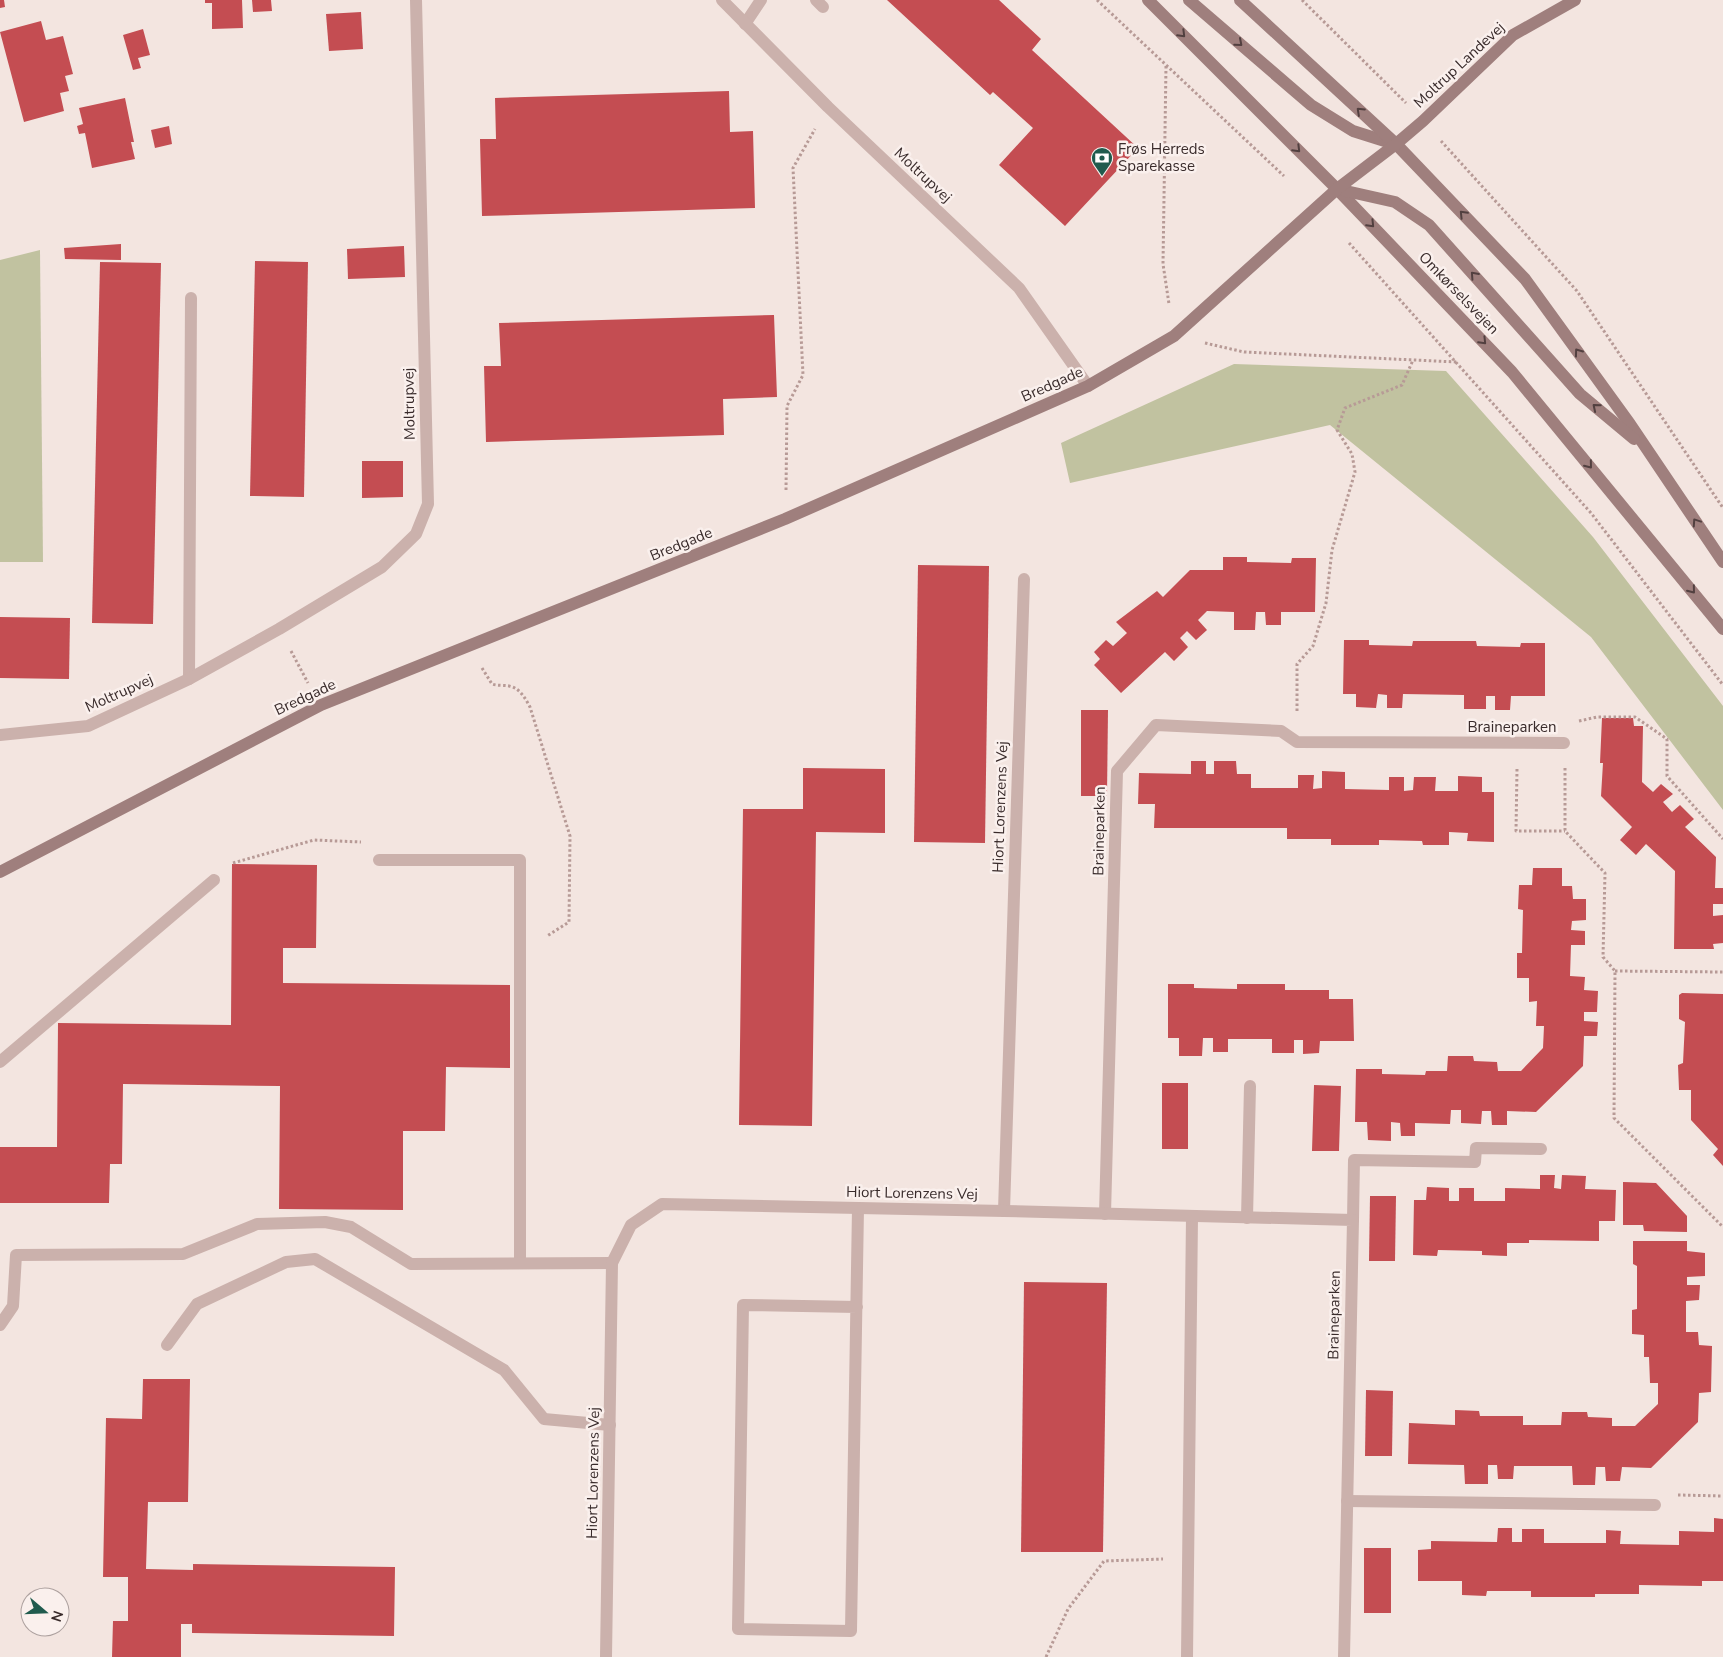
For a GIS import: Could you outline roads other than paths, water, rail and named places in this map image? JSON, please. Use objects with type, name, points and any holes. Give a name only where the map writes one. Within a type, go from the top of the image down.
[{"type":"main road","name":"Omkørselsvejen","points":[[1148,0],[1337,189],[1512,372],[1723,628]]},
{"type":"main road","points":[[1189,0],[1311,105],[1353,131],[1396,144]]},
{"type":"main road","points":[[1240,0],[1396,144],[1525,279],[1647,449],[1723,562]]},
{"type":"main road","name":"Moltrup Landevej","points":[[1337,189],[1396,144],[1513,35],[1575,0]]},
{"type":"main road","name":"Bredgade","points":[[0,872],[321,705],[786,519],[1088,386],[1174,336],[1337,189]]},
{"type":"main road","points":[[1337,189],[1395,202],[1429,225],[1580,394],[1647,449]]},
{"type":"street","name":"Moltrupvej","points":[[0,735],[88,726],[189,679],[279,629],[382,567],[416,534],[428,504],[416,0]]},
{"type":"street","name":"Moltrupvej","points":[[722,0],[828,106],[1019,288],[1088,386]]},
{"type":"street","points":[[745,24],[761,0]]},
{"type":"street","points":[[189,679],[191,298]]},
{"type":"street","name":"Hiort Lorenzens Vej","points":[[606,1657],[612,1263],[631,1225],[662,1204],[1004,1211],[1024,579]]},
{"type":"street","name":"Braineparken","points":[[1105,1214],[1116,771],[1156,725],[1282,731],[1297,742],[1564,743]]},
{"type":"street","points":[[379,860],[520,860],[520,1263]]},
{"type":"street","points":[[0,1062],[214,880]]},
{"type":"street","points":[[1247,1218],[1250,1086]]},
{"type":"street","name":"Braineparken","points":[[1344,1657],[1354,1160],[1475,1162],[1476,1148],[1541,1149]]},
{"type":"street","points":[[857,1307],[743,1305],[738,1629],[851,1631],[857,1307],[858,1208]]},
{"type":"street","points":[[1004,1211],[1353,1220]]},
{"type":"street","points":[[1187,1657],[1192,1217]]},
{"type":"street","points":[[0,1326],[13,1306],[16,1255],[183,1254],[257,1224],[325,1222],[352,1228],[411,1264],[612,1263]]},
{"type":"street","points":[[167,1345],[196,1304],[286,1262],[315,1259],[504,1370],[544,1419],[610,1425]]},
{"type":"street","points":[[1347,1501],[1654,1505]]},
{"type":"place","name":"Frøs Herreds Sparekasse","points":[[1102,177]]}]
